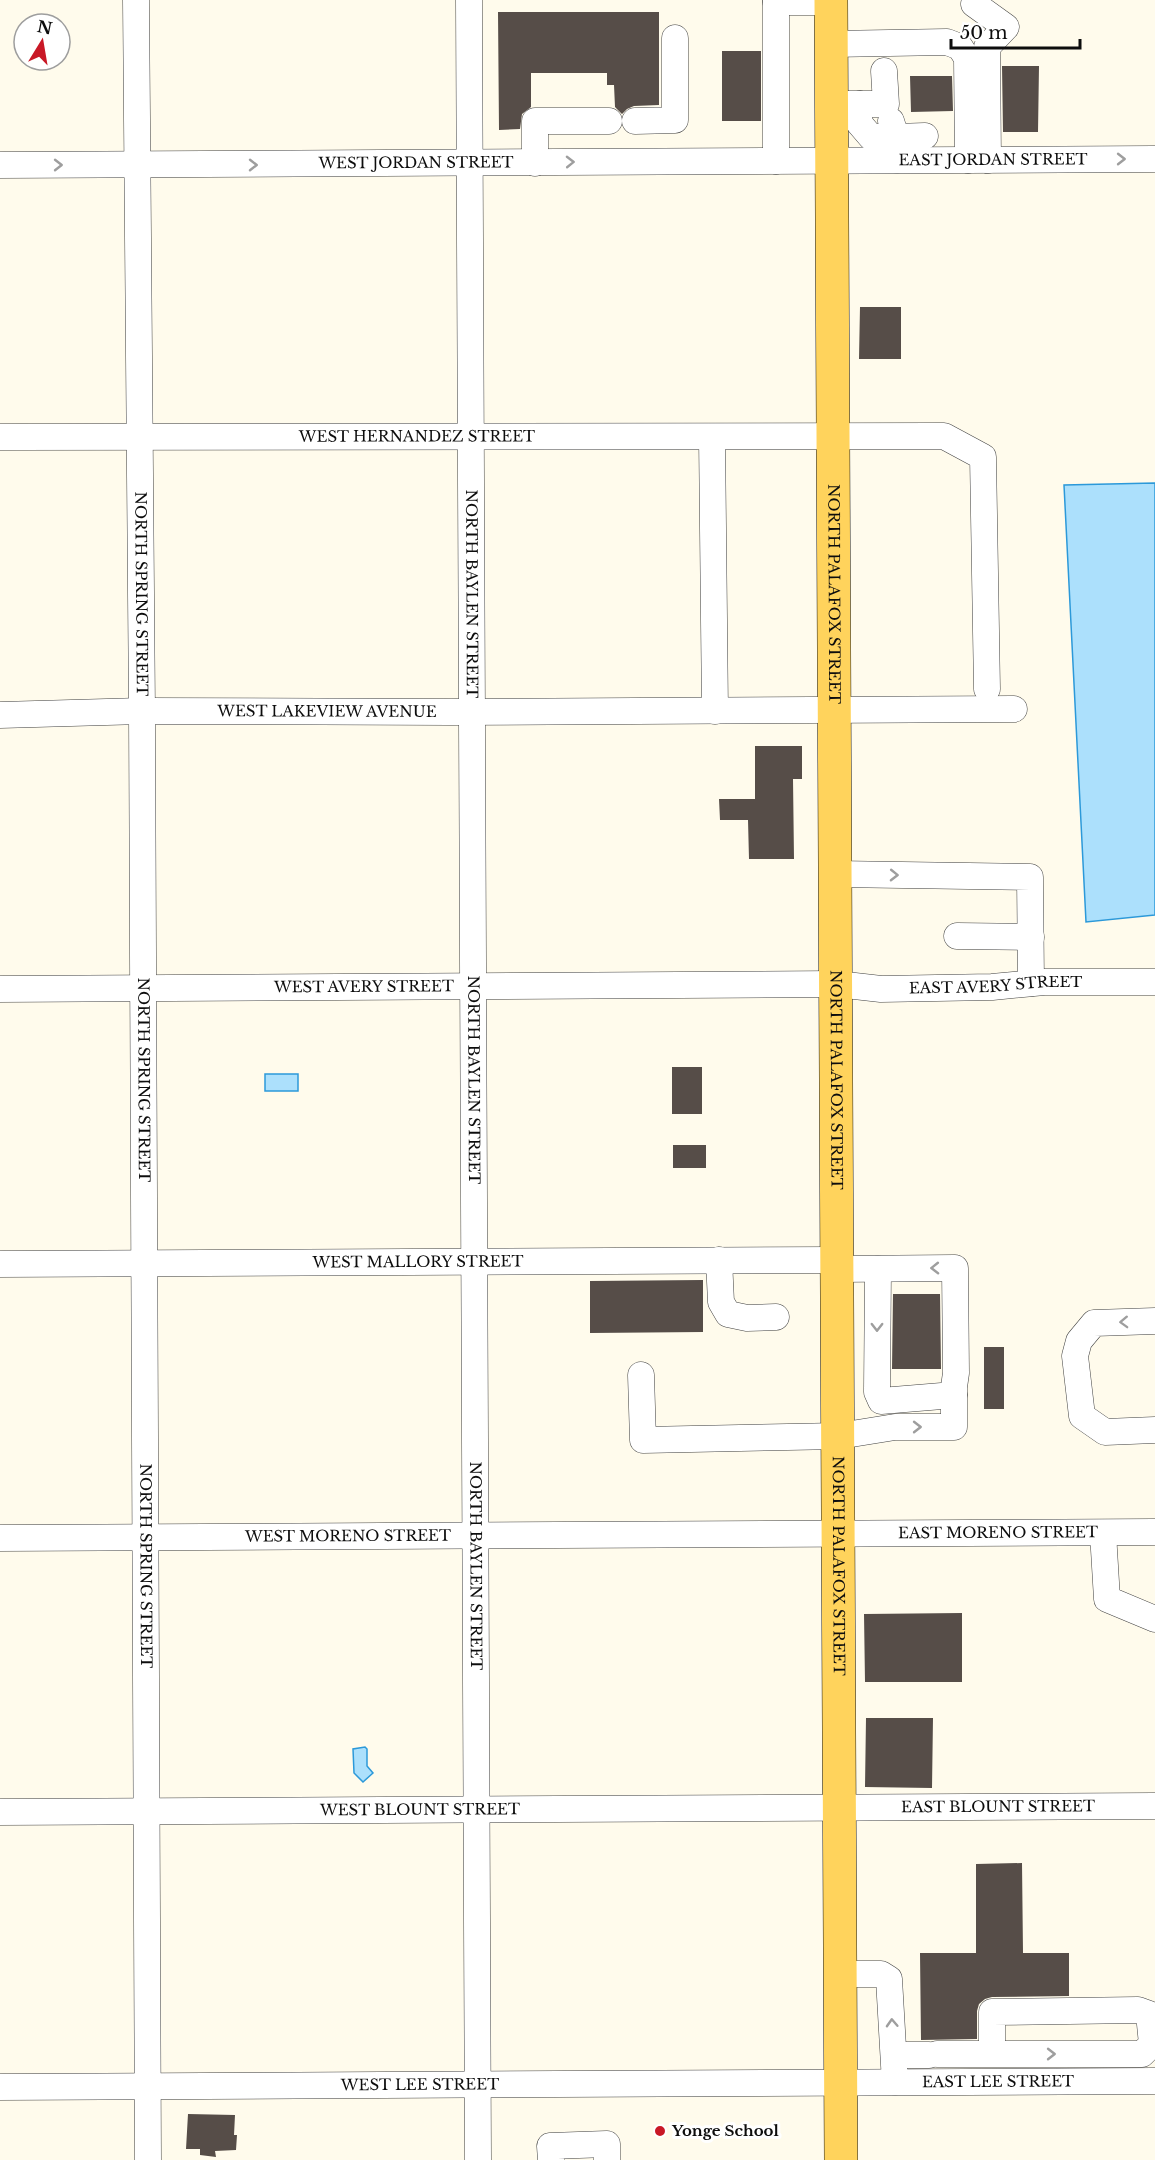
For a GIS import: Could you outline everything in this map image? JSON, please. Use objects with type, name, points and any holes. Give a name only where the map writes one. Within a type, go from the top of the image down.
[{"type":"main road","name":"NORTH PALAFOX STREET","points":[[831,1],[831,44],[846,104],[832,161],[841,2160]]},
{"type":"street","name":"NORTH SPRING STREET","points":[[136,0],[142,711],[148,2160]]},
{"type":"street","name":"NORTH BAYLEN STREET","points":[[469,0],[478,2160]]},
{"type":"street","points":[[776,161],[776,1],[831,1]]},
{"type":"street","points":[[974,3],[1006,27],[987,47],[978,160]]},
{"type":"street","points":[[657,162],[646,121],[675,120],[675,38]]},
{"type":"street","points":[[831,44],[947,42],[960,47],[967,58],[978,160]]},
{"type":"street","points":[[885,71],[886,104],[897,149]]},
{"type":"street","points":[[846,104],[886,104]]},
{"type":"street","points":[[846,104],[872,137],[897,149]]},
{"type":"street","points":[[535,163],[535,121],[606,121],[603,162]]},
{"type":"street","points":[[897,149],[925,136]]},
{"type":"street","name":"EAST JORDAN STREET","points":[[832,161],[897,149],[978,160],[1155,159]]},
{"type":"street","name":"WEST JORDAN STREET","points":[[0,165],[832,161]]},
{"type":"street","name":"WEST HERNANDEZ STREET","points":[[0,437],[936,436],[952,439],[983,457],[987,689]]},
{"type":"street","points":[[712,437],[715,711]]},
{"type":"street","name":"WEST LAKEVIEW AVENUE","points":[[0,715],[142,711],[1014,709]]},
{"type":"street","points":[[836,874],[1030,877],[1031,983]]},
{"type":"street","points":[[957,936],[1031,937]]},
{"type":"street","name":"EAST AVERY STREET","points":[[837,984],[892,988],[1155,981]]},
{"type":"street","name":"WEST AVERY STREET","points":[[0,989],[837,984]]},
{"type":"street","points":[[719,1260],[721,1302],[728,1314],[747,1318],[776,1317]]},
{"type":"street","name":"WEST MALLORY STREET","points":[[0,1264],[719,1260],[838,1264],[878,1269],[955,1268],[956,1373],[954,1395]]},
{"type":"street","points":[[878,1269],[877,1392],[881,1401],[881,1430]]},
{"type":"street","points":[[1155,1321],[1094,1323],[1079,1341],[1075,1356],[1082,1416],[1105,1432],[1155,1430]]},
{"type":"street","points":[[641,1375],[643,1440],[839,1436],[895,1427],[954,1427],[954,1395],[881,1401]]},
{"type":"street","name":"EAST MORENO STREET","points":[[839,1533],[1155,1532]]},
{"type":"street","name":"WEST MORENO STREET","points":[[0,1538],[839,1533]]},
{"type":"street","points":[[1102,1533],[1107,1599],[1155,1619]]},
{"type":"street","name":"EAST BLOUNT STREET","points":[[840,1806],[1155,1806]]},
{"type":"street","name":"WEST BLOUNT STREET","points":[[0,1812],[840,1806]]},
{"type":"street","points":[[841,1974],[881,1974],[890,1979],[895,2082]]},
{"type":"street","points":[[894,2055],[1142,2055],[1152,2044],[1149,2014],[1138,2010],[992,2013],[992,2054]]},
{"type":"street","points":[[1142,2055],[1149,2081]]},
{"type":"street","name":"EAST LEE STREET","points":[[841,2082],[1149,2081]]},
{"type":"street","name":"WEST LEE STREET","points":[[0,2087],[841,2082]]},
{"type":"street","points":[[551,2160],[550,2146],[607,2144],[607,2160]]},
{"type":"water","points":[[1155,483],[1155,915],[1086,922],[1064,485]]},
{"type":"water","points":[[265,1074],[298,1074],[298,1091],[265,1091]]},
{"type":"water","points":[[365,1747],[367,1766],[373,1773],[363,1782],[354,1773],[353,1749]]},
{"type":"building","points":[[498,12],[659,12],[659,105],[634,106],[622,114],[615,107],[614,85],[607,85],[607,73],[531,73],[531,107],[522,114],[520,129],[499,130]]},
{"type":"building","points":[[722,51],[761,51],[761,121],[722,121]]},
{"type":"building","points":[[1002,66],[1039,66],[1038,132],[1003,132]]},
{"type":"building","points":[[910,76],[952,76],[953,111],[911,112]]},
{"type":"building","points":[[860,307],[901,307],[901,359],[859,359]]},
{"type":"building","points":[[755,746],[802,746],[802,779],[793,779],[794,859],[749,859],[748,820],[720,820],[719,799],[755,799]]},
{"type":"building","points":[[672,1067],[702,1067],[702,1114],[672,1114]]},
{"type":"building","points":[[673,1145],[706,1145],[706,1168],[673,1168]]},
{"type":"building","points":[[703,1280],[703,1332],[590,1333],[590,1281]]},
{"type":"building","points":[[893,1294],[940,1294],[941,1369],[892,1369]]},
{"type":"building","points":[[984,1347],[1004,1347],[1004,1409],[984,1409]]},
{"type":"building","points":[[962,1613],[962,1682],[865,1682],[864,1614]]},
{"type":"building","points":[[866,1718],[933,1718],[932,1788],[865,1787]]},
{"type":"building","points":[[1022,1863],[1023,1953],[1069,1953],[1069,1996],[985,1999],[979,2004],[977,2011],[977,2039],[921,2040],[920,1953],[976,1953],[976,1864]]},
{"type":"building","points":[[188,2114],[235,2115],[236,2150],[215,2151],[216,2157],[200,2155],[200,2149],[186,2149]]},
{"type":"place","name":"Yonge School","points":[[660,2131]]}]
